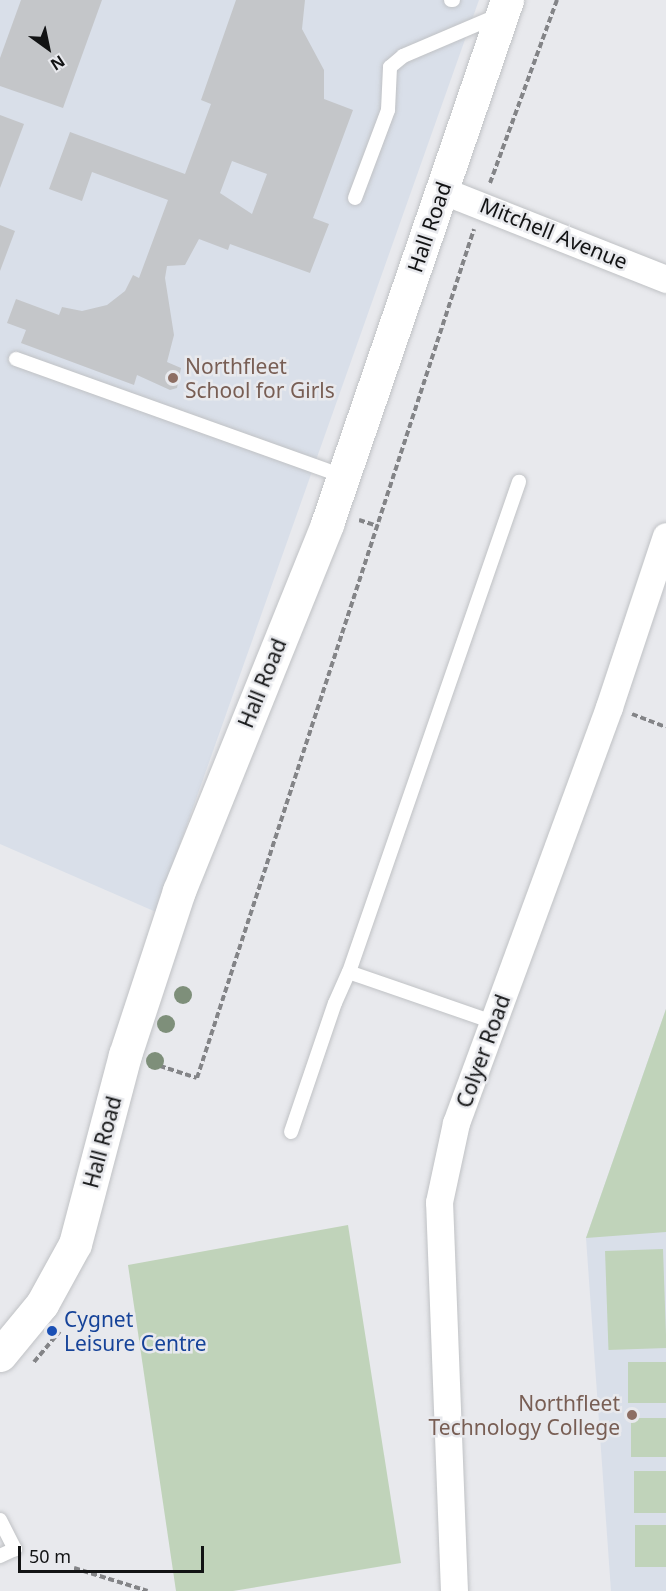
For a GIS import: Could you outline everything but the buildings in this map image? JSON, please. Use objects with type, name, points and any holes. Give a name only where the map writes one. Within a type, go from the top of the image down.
[{"type":"street","name":"Hall Road","points":[[0,1355],[42,1304],[75,1244],[125,1055],[179,891],[343,476],[505,7]]},
{"type":"street","name":"Mitchell Avenue","points":[[441,190],[483,204],[666,279]]},
{"type":"street","name":"Colyer Road","points":[[454,1591],[439,1202],[456,1123],[609,706],[666,536]]},
{"type":"lane","points":[[355,198],[388,110],[388,75],[396,60],[505,7]]},
{"type":"lane","points":[[16,359],[343,476]]},
{"type":"lane","points":[[291,1132],[519,482]]},
{"type":"lane","points":[[349,972],[494,1022]]},
{"type":"lane","points":[[0,1520],[15,1549],[0,1556]]},
{"type":"path","points":[[125,1055],[197,1078],[483,204],[557,0]]},
{"type":"path","points":[[609,706],[666,727]]},
{"type":"path","points":[[74,1568],[148,1591]]},
{"type":"shaded area","name":"Northfleet School for Girls","points":[[0,0],[479,0],[156,912],[0,844]]},
{"type":"shaded area","name":"Northfleet Technology College","points":[[666,1009],[666,1591],[611,1591],[586,1238]]},
{"type":"green space","points":[[666,1009],[666,1232],[586,1238]]},
{"type":"green space","points":[[348,1225],[401,1563],[233,1591],[176,1591],[128,1265]]},
{"type":"green space","points":[[663,1249],[666,1348],[608,1350],[605,1251]]},
{"type":"green space","points":[[628,1362],[666,1362],[666,1403],[628,1403]]},
{"type":"green space","points":[[631,1418],[666,1418],[666,1457],[631,1457]]},
{"type":"green space","points":[[634,1471],[666,1471],[666,1513],[634,1513]]},
{"type":"green space","points":[[635,1525],[666,1525],[666,1567],[635,1567]]},
{"type":"place","name":"Northfleet School for Girls","points":[[173,378]]},
{"type":"place","name":"Cygnet Leisure Centre","points":[[52,1331]]},
{"type":"place","name":"Northfleet Technology College","points":[[632,1415]]}]
